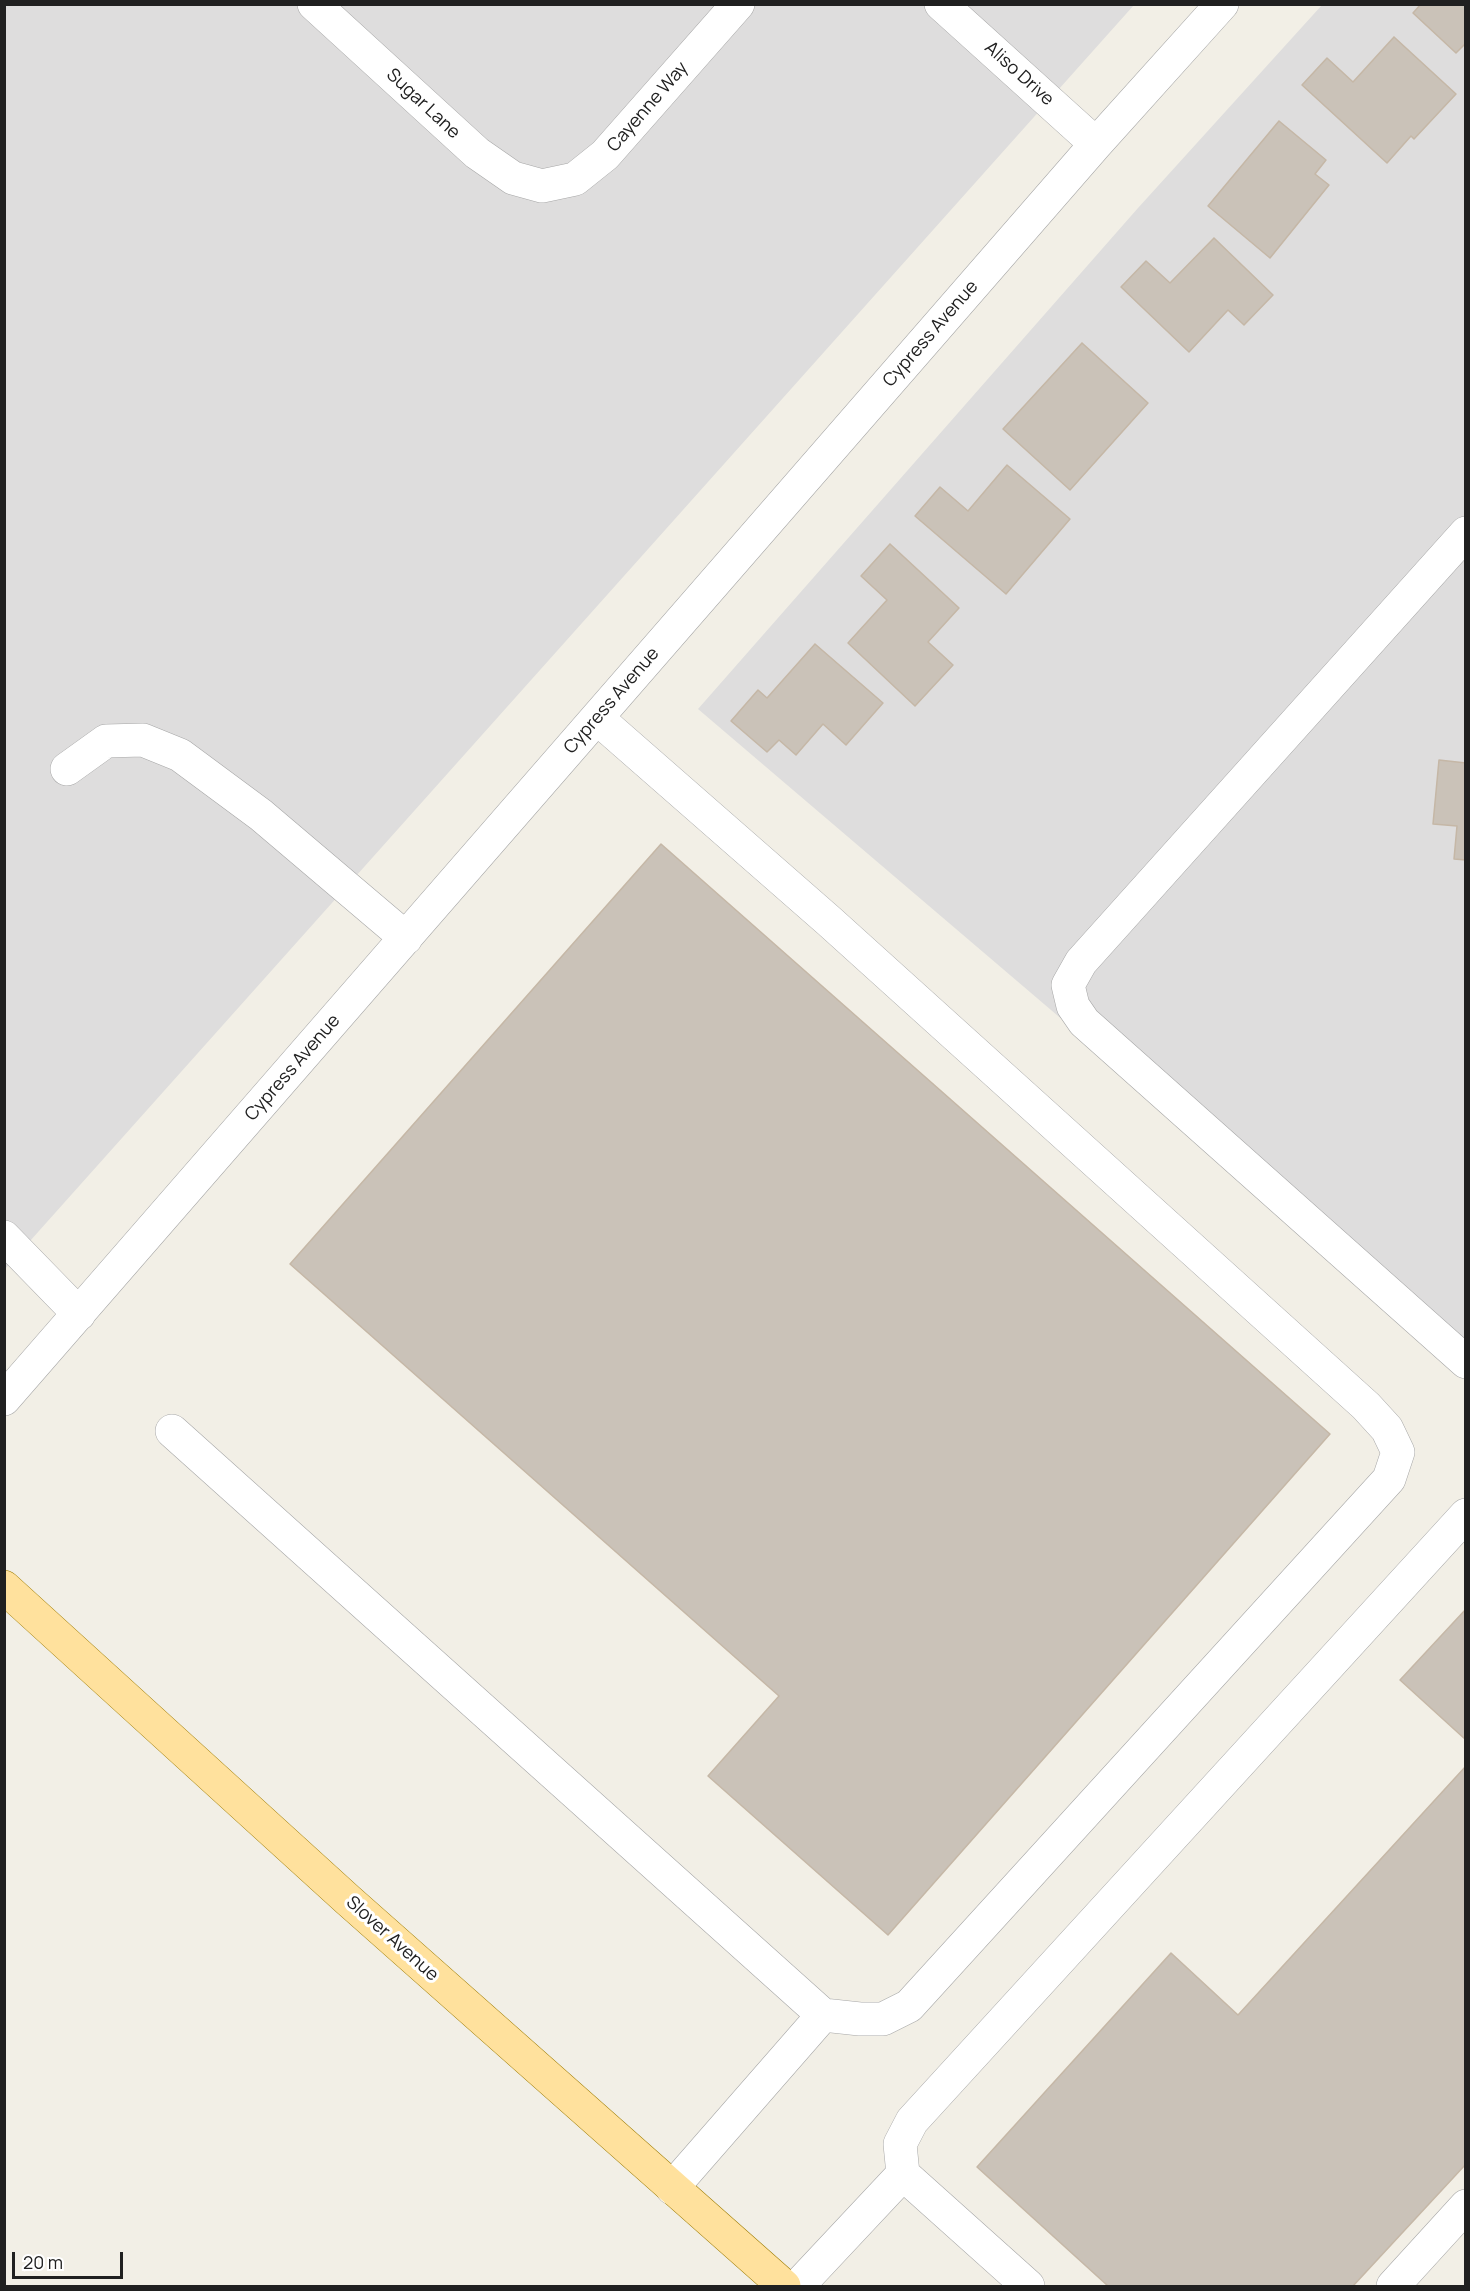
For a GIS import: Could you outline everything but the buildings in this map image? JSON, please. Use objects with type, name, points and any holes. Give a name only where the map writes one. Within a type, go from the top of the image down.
[{"type":"main road","name":"Slover Avenue","points":[[4,1587],[348,1900],[784,2286]]},
{"type":"street","name":"Sugar Lane","points":[[314,4],[477,153],[513,178],[542,186]]},
{"type":"street","name":"Cayenne Way","points":[[542,186],[575,179],[605,155],[738,4]]},
{"type":"street","name":"Aliso Drive","points":[[941,4],[1096,144]]},
{"type":"street","name":"Cypress Avenue","points":[[4,1400],[1096,144],[1222,4]]},
{"type":"street","points":[[1466,532],[1081,962],[1068,985],[1073,1006],[1084,1022],[1466,1362]]},
{"type":"street","points":[[172,1431],[823,2015],[883,2019],[909,2006],[1389,1479],[1398,1452],[1387,1430],[1366,1406],[829,921],[597,718]]},
{"type":"street","points":[[67,769],[106,741],[143,740],[180,754],[261,814],[406,938]]},
{"type":"street","points":[[4,1237],[79,1314]]},
{"type":"street","points":[[1028,2286],[903,2174],[900,2144],[912,2121],[1466,1515]]},
{"type":"street","points":[[672,2188],[823,2015]]},
{"type":"street","points":[[798,2286],[903,2174]]},
{"type":"street","points":[[1393,2286],[1466,2206]]},
{"type":"shaded area","points":[[5,5],[1134,5],[5,1269]]},
{"type":"shaded area","points":[[1322,5],[1465,5],[1465,1363],[698,709],[1138,208]]}]
